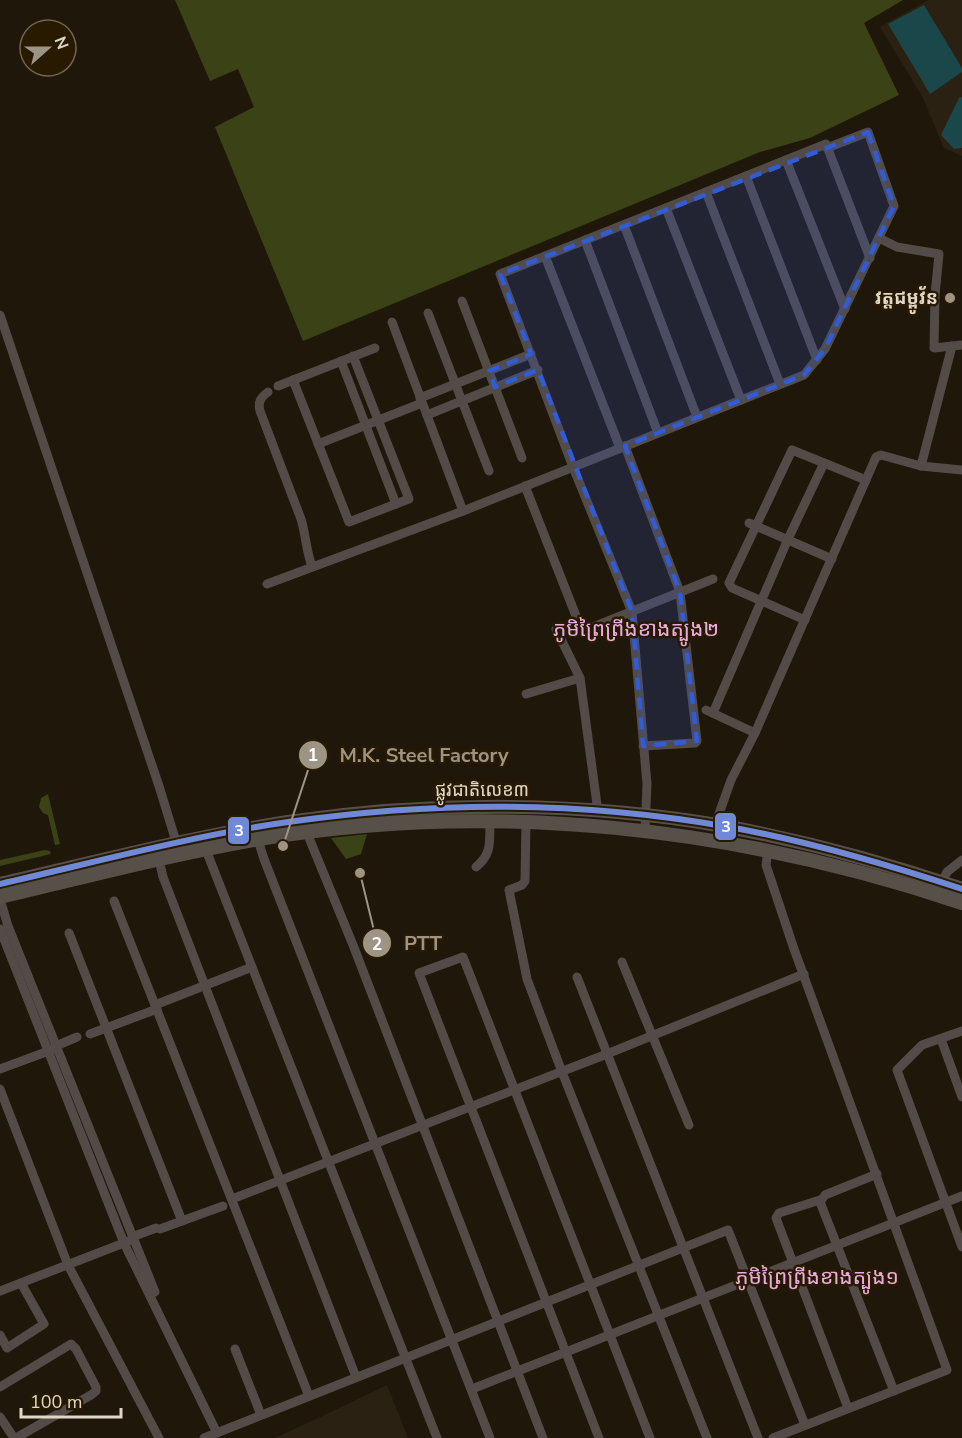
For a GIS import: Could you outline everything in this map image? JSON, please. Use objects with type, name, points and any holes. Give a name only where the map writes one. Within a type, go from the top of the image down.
[{"type":"highway","name":"ផ្លូវជាតិលេខ៣","points":[[0,898],[158,854],[291,822],[389,811],[490,807],[598,812],[878,876],[962,903]]},
{"type":"highway","name":"ផ្លូវជាតិលេខ៣","points":[[178,849],[206,849],[307,833],[392,824],[526,821],[715,825],[869,859],[962,889]]},
{"type":"highway","name":"ផ្លូវជាតិលេខ៣","points":[[0,884],[158,854]]},
{"type":"street","points":[[267,584],[463,511],[804,375],[825,349],[894,204],[868,132],[827,148]]},
{"type":"street","points":[[645,823],[647,784],[632,612],[573,467],[500,274],[826,144],[870,258]]},
{"type":"street","points":[[786,160],[845,309]]},
{"type":"street","points":[[746,176],[817,360]]},
{"type":"street","points":[[706,192],[780,384]]},
{"type":"street","points":[[666,208],[741,400]]},
{"type":"street","points":[[624,225],[697,417]]},
{"type":"street","points":[[879,238],[897,247],[939,254],[935,295],[934,348],[957,346],[921,466]]},
{"type":"street","points":[[585,240],[658,433]]},
{"type":"street","points":[[545,256],[681,592],[697,741],[696,743],[643,746]]},
{"type":"street","points":[[462,301],[522,458]]},
{"type":"street","points":[[428,313],[489,471]]},
{"type":"street","points":[[0,315],[178,849]]},
{"type":"street","points":[[392,322],[463,511]]},
{"type":"street","points":[[278,386],[375,348]]},
{"type":"street","points":[[318,444],[378,421],[455,384],[531,354]]},
{"type":"street","points":[[293,380],[349,522],[409,499],[353,356]]},
{"type":"street","points":[[341,361],[396,504]]},
{"type":"street","points":[[427,415],[538,370]]},
{"type":"street","points":[[268,392],[260,398],[260,411],[301,519],[307,554],[312,566]]},
{"type":"street","points":[[805,620],[729,586],[753,525],[792,450],[866,480]]},
{"type":"street","points":[[715,825],[731,780],[755,733],[878,455],[921,466],[962,470]]},
{"type":"street","points":[[755,733],[710,712],[824,463]]},
{"type":"street","points":[[525,486],[578,621],[584,628],[593,627],[713,579]]},
{"type":"street","points":[[753,525],[832,559]]},
{"type":"street","points":[[556,629],[580,678],[598,812]]},
{"type":"street","points":[[526,694],[580,678]]},
{"type":"street","points":[[476,867],[489,852],[490,821]]},
{"type":"street","points":[[526,821],[525,880],[522,885],[509,890],[527,979],[707,1438]]},
{"type":"street","points":[[307,833],[423,1124],[543,1438]]},
{"type":"street","points":[[258,840],[490,1438]]},
{"type":"street","points":[[206,849],[437,1438]]},
{"type":"street","points":[[768,850],[766,865],[947,1370],[773,1438]]},
{"type":"street","points":[[158,854],[163,877],[356,1377]]},
{"type":"street","points":[[942,882],[947,872],[962,860]]},
{"type":"street","points":[[0,898],[52,1046],[129,1239],[217,1433]]},
{"type":"street","points":[[114,901],[309,1396]]},
{"type":"street","points":[[0,928],[52,1046]]},
{"type":"street","points":[[69,933],[182,1221]]},
{"type":"street","points":[[598,1438],[419,973],[463,957],[651,1438]]},
{"type":"street","points":[[622,962],[689,1125]]},
{"type":"street","points":[[90,1034],[252,967]]},
{"type":"street","points":[[232,1198],[562,1072],[804,974]]},
{"type":"street","points":[[577,977],[758,1438]]},
{"type":"street","points":[[962,1031],[922,1045],[897,1070],[962,1247]]},
{"type":"street","points":[[0,1064],[77,1037]]},
{"type":"street","points":[[941,1039],[962,1096]]},
{"type":"street","points":[[0,1070],[52,1046]]},
{"type":"street","points":[[0,1089],[67,1263],[159,1438]]},
{"type":"street","points":[[848,1408],[776,1218],[777,1215],[820,1200],[825,1195],[877,1174]]},
{"type":"street","points":[[472,1389],[962,1196]]},
{"type":"street","points":[[820,1200],[894,1391]]},
{"type":"street","points":[[0,1291],[129,1239],[222,1206]]},
{"type":"street","points":[[204,1438],[728,1230],[805,1425]]},
{"type":"street","points":[[0,1335],[7,1348],[44,1324],[21,1283]]},
{"type":"street","points":[[0,1387],[71,1344],[76,1349],[96,1387],[92,1395],[15,1438],[0,1418]]},
{"type":"street","points":[[236,1349],[261,1415]]},
{"type":"highlighted area","points":[[868,132],[894,206],[825,349],[804,375],[625,446],[680,592],[697,741],[643,746],[632,612],[538,370],[495,387],[489,371],[531,354],[500,274]]},
{"type":"shaded area","points":[[928,0],[962,0],[962,156],[944,148],[922,96],[880,27]]},
{"type":"shaded area","points":[[387,1385],[408,1438],[275,1438],[314,1420]]},
{"type":"green space","points":[[175,0],[903,0],[864,23],[899,95],[810,138],[760,152],[303,341],[215,127],[254,107],[238,69],[210,81]]},
{"type":"green space","points":[[48,794],[60,844],[55,845],[48,815],[43,813],[39,807],[41,798]]},
{"type":"green space","points":[[367,834],[361,854],[346,859],[331,838]]},
{"type":"green space","points":[[45,850],[50,851],[51,854],[0,866],[0,860]]},
{"type":"water","points":[[924,5],[962,68],[962,72],[930,94],[888,24]]},
{"type":"water","points":[[962,97],[962,148],[954,149],[941,135],[959,98]]},
{"type":"transit line","name":"3","points":[[0,884],[180,842],[288,822],[398,810],[509,807],[619,812],[729,827],[847,854],[962,889]]},
{"type":"place","name":"វត្តជម្ពូវ័ន","points":[[950,298]]},
{"type":"place","name":"M.K. Steel Factory","points":[[283,846]]},
{"type":"place","name":"PTT","points":[[360,873]]},
{"type":"district","name":"ភូមិព្រៃព្រីងខាងត្បូង២","points":[[636,629]]},
{"type":"district","name":"ភូមិព្រៃព្រីងខាងត្បូង១","points":[[817,1277]]}]
